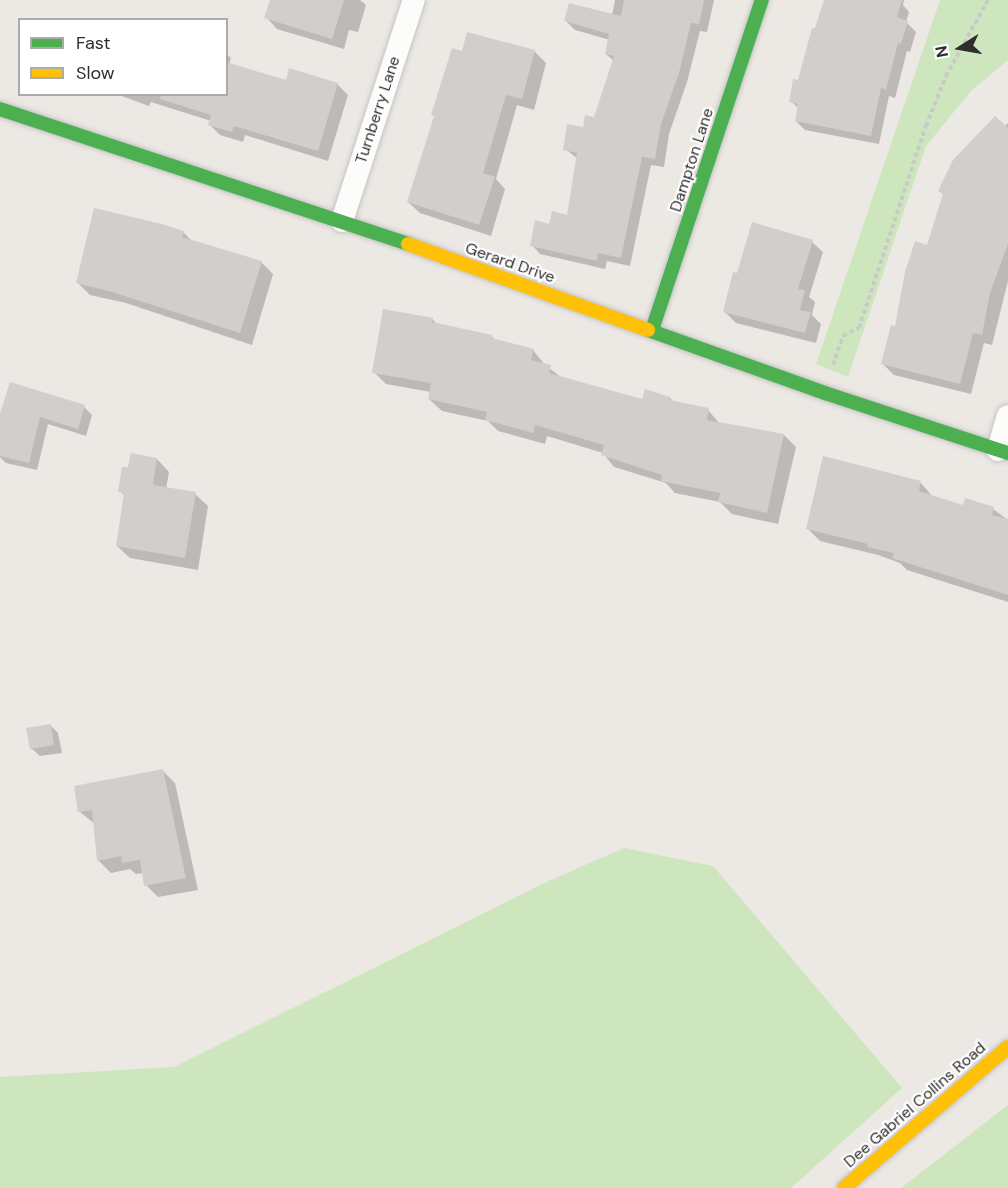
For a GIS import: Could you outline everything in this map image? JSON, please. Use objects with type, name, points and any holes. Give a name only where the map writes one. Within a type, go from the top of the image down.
[{"type":"street","name":"Turnberry Lane","points":[[342,221],[414,0]]},
{"type":"street","name":"Dampton Lane","points":[[652,330],[762,0]]},
{"type":"street","name":"Gerard Drive","points":[[0,109],[139,157],[342,221],[825,393],[1003,452]]},
{"type":"street","points":[[1003,452],[1008,417]]},
{"type":"street","name":"Dee Gabriel Collins Road","points":[[844,1188],[1008,1047]]},
{"type":"path","points":[[833,365],[843,336],[859,328],[930,116],[946,76],[988,0]]},
{"type":"green space","points":[[940,0],[1008,0],[1008,60],[971,91],[926,146],[848,377],[816,364]]},
{"type":"green space","points":[[624,848],[713,866],[902,1088],[791,1188],[0,1188],[0,1077],[174,1067],[551,880]]},
{"type":"green space","points":[[1008,1105],[1008,1188],[901,1188]]},
{"type":"building","points":[[270,0],[344,0],[332,39],[264,18]]},
{"type":"building","points":[[624,0],[704,0],[699,24],[691,23],[679,73],[661,124],[655,159],[642,157],[621,258],[598,253],[597,261],[530,246],[535,220],[549,224],[552,211],[567,215],[577,153],[563,150],[567,124],[583,127],[585,115],[594,117],[614,56],[605,54],[609,34],[564,21],[569,3],[621,16]]},
{"type":"building","points":[[824,0],[902,0],[897,17],[908,21],[901,44],[898,43],[886,90],[881,88],[871,136],[795,121],[798,104],[789,102],[793,79],[798,80],[812,28],[815,28]]},
{"type":"building","points":[[467,32],[535,50],[522,99],[506,95],[483,173],[495,177],[479,225],[407,202],[452,48],[462,51]]},
{"type":"building","points":[[228,63],[286,80],[289,68],[338,83],[318,151],[234,126],[232,132],[208,125],[211,115],[160,99],[161,96],[228,96]]},
{"type":"building","points":[[995,116],[1008,128],[1008,244],[990,293],[982,335],[973,333],[960,384],[881,364],[891,325],[895,326],[905,272],[915,241],[927,245],[943,194],[938,191],[953,160]]},
{"type":"building","points":[[94,208],[162,224],[184,231],[182,237],[262,261],[240,333],[112,292],[76,283]]},
{"type":"building","points":[[752,222],[813,240],[798,289],[805,290],[800,310],[811,312],[805,333],[723,312],[733,272],[737,273]]},
{"type":"building","points":[[383,309],[433,318],[432,322],[492,335],[491,338],[534,349],[531,360],[551,365],[549,373],[642,399],[645,389],[670,397],[669,400],[709,408],[707,420],[784,434],[767,513],[718,502],[720,493],[661,481],[662,475],[601,455],[604,445],[535,425],[533,433],[485,420],[487,412],[428,399],[431,383],[372,373]]},
{"type":"building","points":[[10,382],[85,405],[78,429],[40,417],[29,463],[0,456],[0,414]]},
{"type":"building","points":[[131,453],[157,458],[153,485],[196,492],[185,558],[116,546],[124,493],[118,492],[122,467],[128,467]]},
{"type":"building","points":[[823,456],[921,481],[919,491],[963,505],[965,498],[994,507],[992,515],[1008,519],[1008,595],[892,558],[894,553],[867,547],[868,544],[806,529]]},
{"type":"building","points":[[51,724],[54,745],[30,749],[26,728]]},
{"type":"building","points":[[163,769],[186,878],[144,886],[140,860],[122,863],[121,856],[97,861],[92,810],[78,812],[74,786]]},
{"type":"traffic: fast","points":[[652,330],[762,0]]},
{"type":"traffic: fast","points":[[0,109],[408,244]]},
{"type":"traffic: fast","points":[[648,330],[825,393],[1008,453]]},
{"type":"traffic: slow","points":[[408,244],[648,330]]},
{"type":"traffic: slow","points":[[844,1188],[1008,1047]]}]
